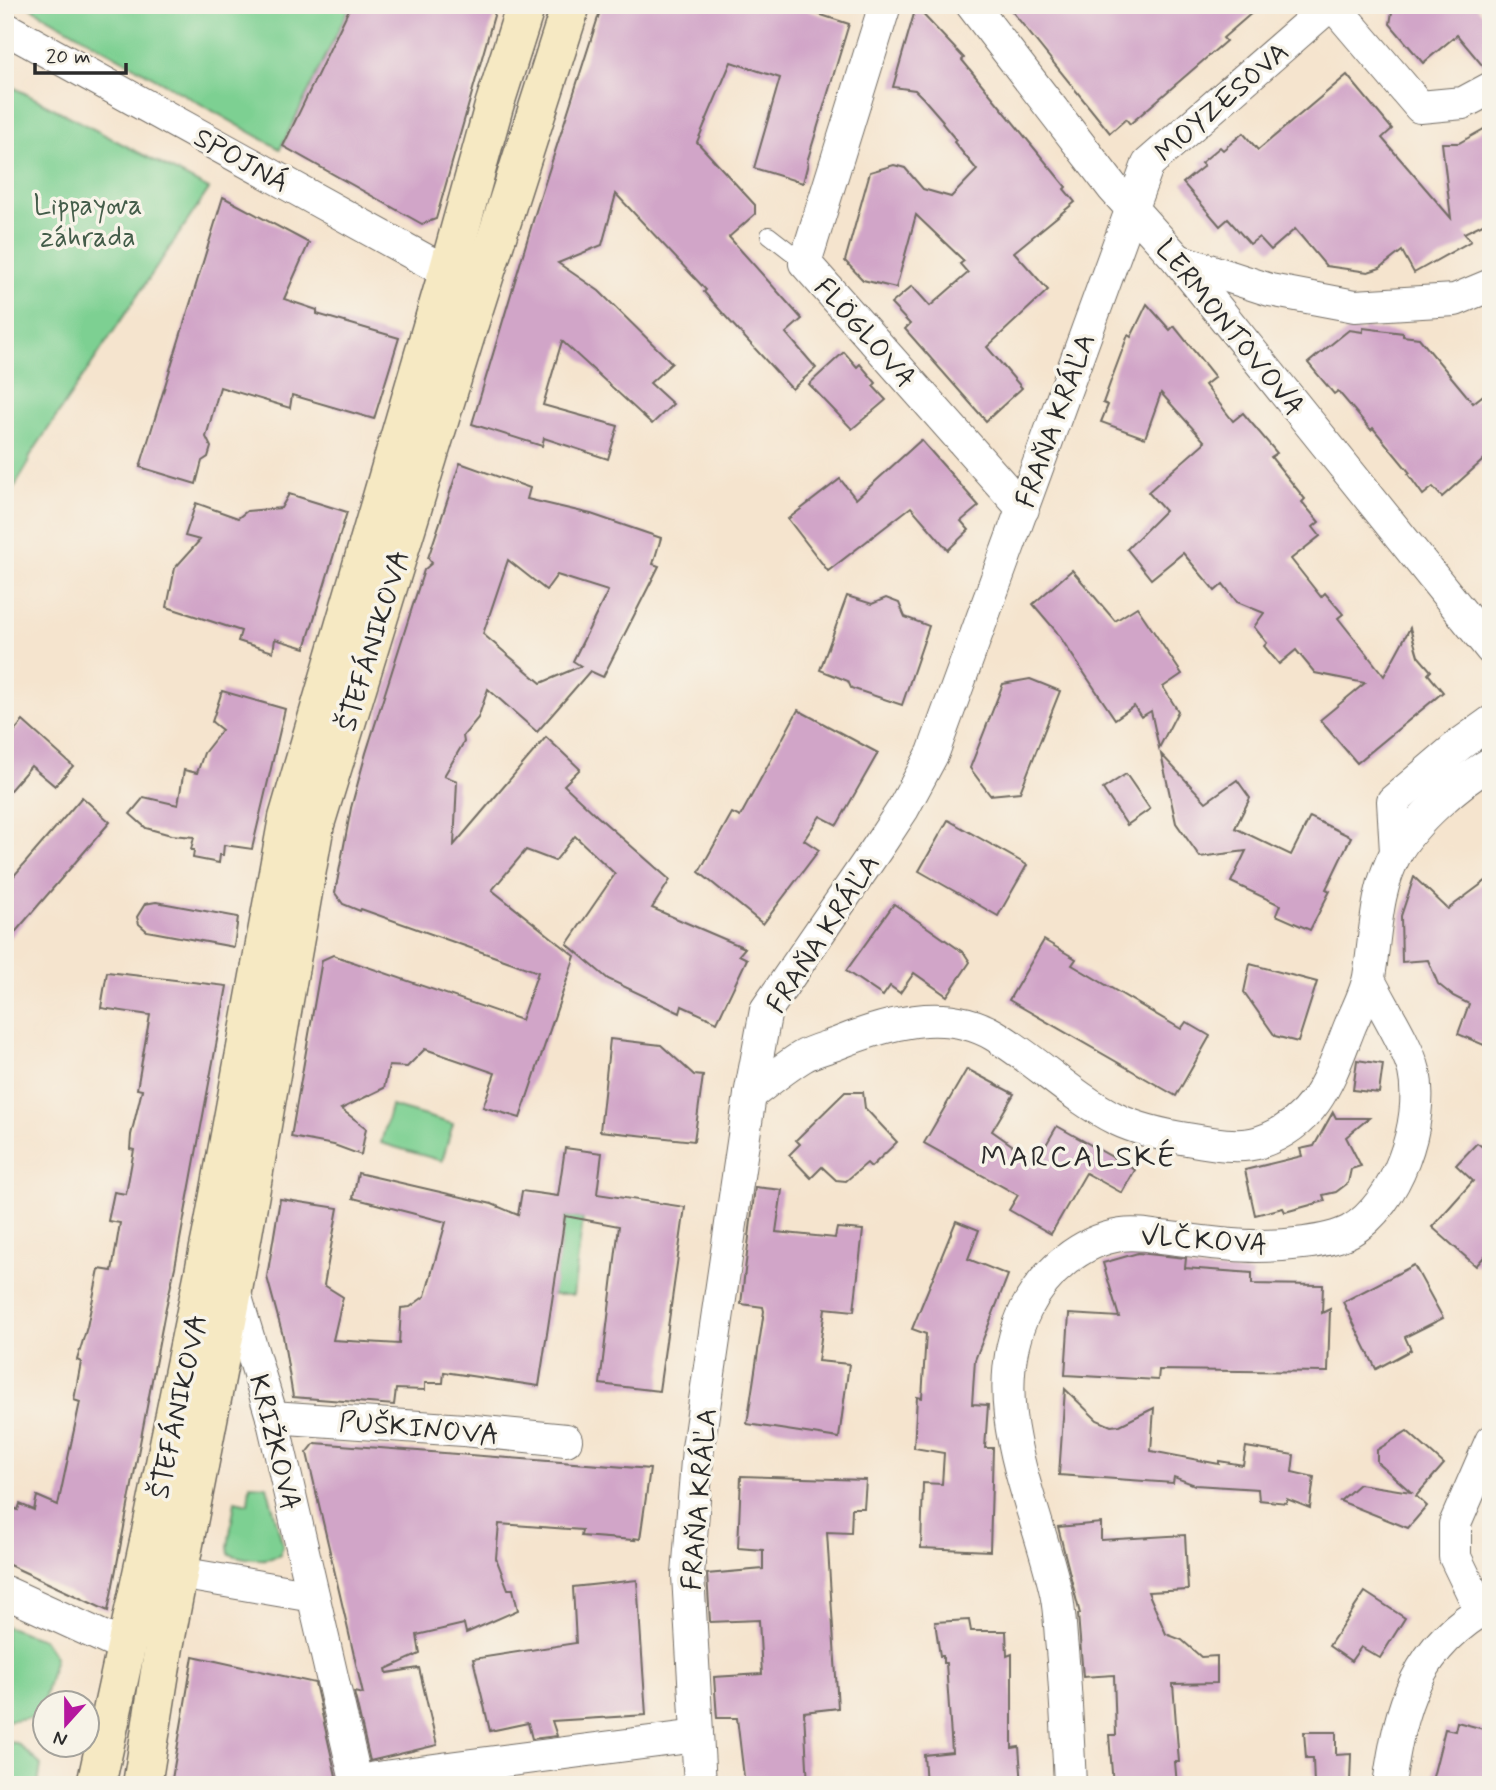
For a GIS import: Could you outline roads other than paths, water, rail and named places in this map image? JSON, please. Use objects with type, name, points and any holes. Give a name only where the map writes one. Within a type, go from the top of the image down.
[{"type":"main road","name":"ŠTEFÁNIKOVA","points":[[142,1785],[163,1647],[233,1290],[315,824],[465,279],[495,106],[526,5]]},
{"type":"main road","name":"ŠTEFÁNIKOVA","points":[[96,1785],[213,1227],[288,818],[465,279],[571,5]]},
{"type":"street","name":"FLÖGLOVA","points":[[885,5],[805,263],[1023,509]]},
{"type":"street","name":"LERMONTOVOVA","points":[[972,5],[1113,188],[1178,260],[1491,649]]},
{"type":"street","name":"MOYZESOVA","points":[[1132,210],[1148,164],[1331,5]]},
{"type":"street","points":[[1331,5],[1420,107],[1463,103],[1491,88]]},
{"type":"street","name":"SPOJNÁ","points":[[5,28],[465,279]]},
{"type":"street","name":"FRAŇA KRÁĽA","points":[[699,1785],[688,1575],[698,1448],[750,1095],[766,1010],[878,847],[933,753],[1132,210]]},
{"type":"street","points":[[1178,260],[1270,290],[1355,306],[1455,300],[1491,285]]},
{"type":"street","points":[[1396,852],[1393,802],[1491,722]]},
{"type":"street","points":[[750,1095],[803,1056],[847,1039],[893,1025],[946,1020],[992,1034],[1096,1107],[1134,1126],[1156,1134],[1198,1141],[1258,1143],[1289,1128],[1310,1110],[1327,1086],[1369,980],[1379,901],[1386,874],[1396,852],[1437,805],[1482,768]]},
{"type":"street","name":"VLČKOVA","points":[[1070,1785],[1057,1595],[1017,1456],[1009,1410],[1008,1367],[1018,1327],[1027,1307],[1050,1274],[1089,1244],[1135,1234],[1255,1246],[1295,1243],[1338,1236],[1352,1230],[1379,1206],[1403,1165],[1414,1116],[1415,1084],[1412,1062],[1369,980]]},
{"type":"street","name":"ŠTEFÁNIKOVA","points":[[213,1227],[233,1290]]},
{"type":"street","name":"KRIŽKOVA","points":[[233,1290],[272,1417],[357,1784]]},
{"type":"street","name":"PUŠKINOVA","points":[[272,1417],[566,1440]]},
{"type":"street","points":[[1390,1785],[1395,1742],[1418,1674],[1461,1622],[1486,1608],[1455,1557],[1455,1524],[1491,1441]]},
{"type":"street","points":[[140,1584],[179,1573],[313,1596]]},
{"type":"street","points":[[5,1592],[125,1647]]},
{"type":"street","points":[[357,1784],[376,1778],[696,1736]]},
{"type":"lane","points":[[769,235],[805,263]]},
{"type":"district","name":"MARCALSKÉ","points":[[1079,1156]]},
{"type":"park label","name":"Lippayova záhrada","points":[[88,220]]}]
